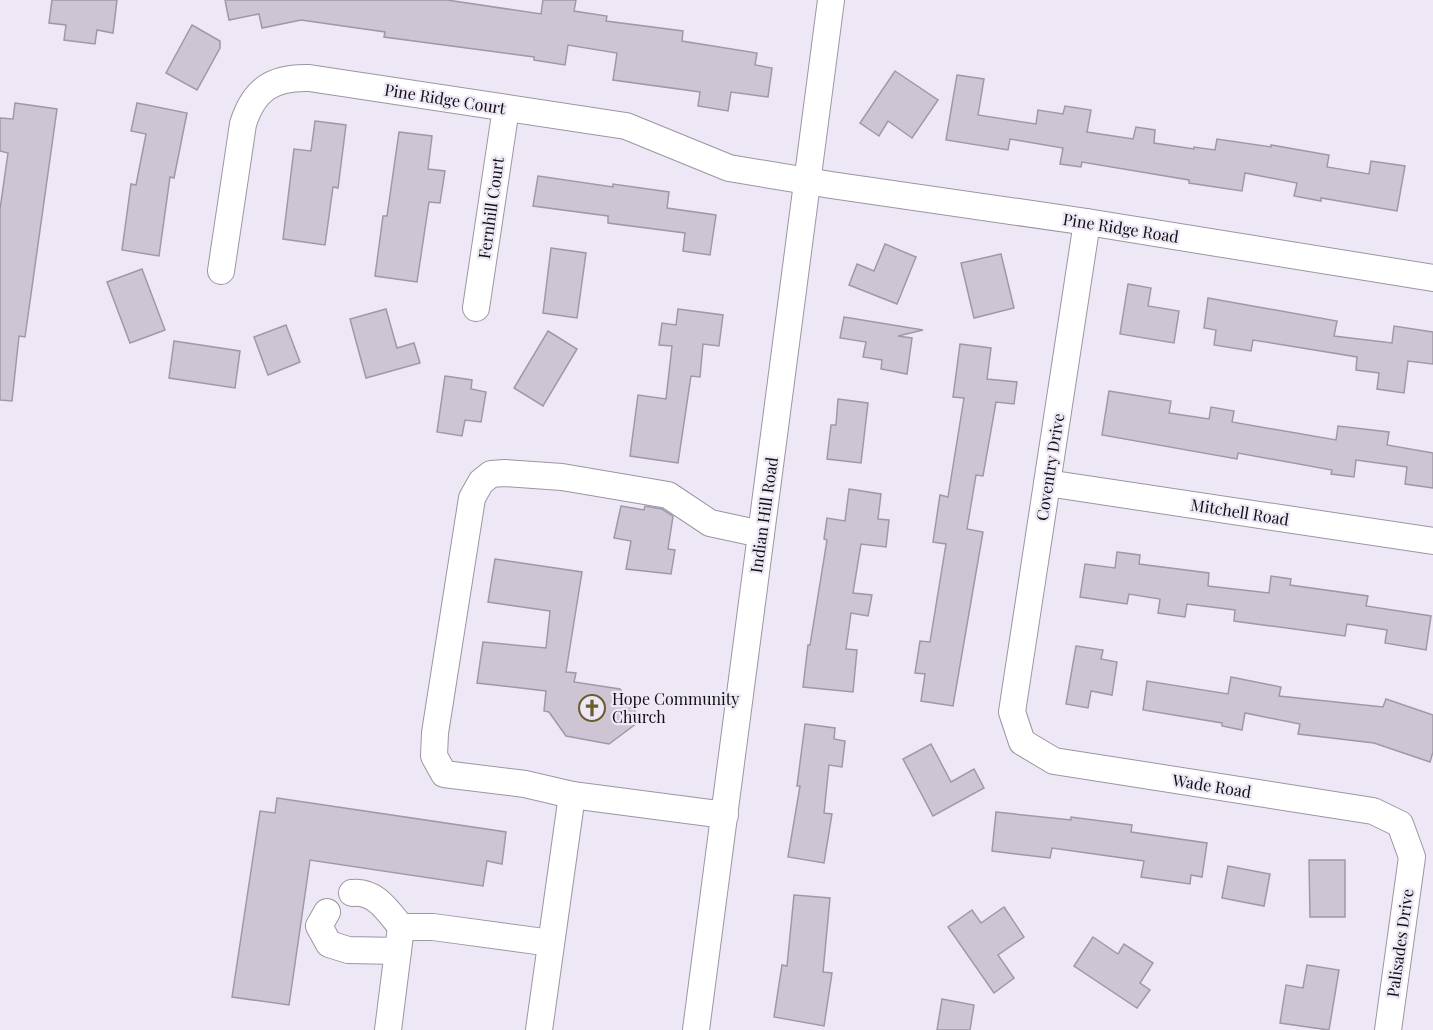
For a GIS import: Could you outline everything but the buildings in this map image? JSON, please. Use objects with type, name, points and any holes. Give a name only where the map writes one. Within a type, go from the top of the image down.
[{"type":"street","name":"Indian Hill Road","points":[[696,1030],[831,0]]},
{"type":"street","name":"Pine Ridge Court","points":[[221,271],[247,110],[255,97],[267,87],[287,79],[309,78],[626,126],[729,168],[808,181]]},
{"type":"street","name":"Fernhill Court","points":[[476,308],[506,108]]},
{"type":"street","name":"Pine Ridge Road","points":[[808,181],[1087,222],[1433,278]]},
{"type":"street","name":"Coventry Drive","points":[[1012,712],[1087,222]]},
{"type":"street","points":[[725,816],[572,795],[525,784],[444,774],[434,756],[435,733],[472,498],[481,482],[491,474],[562,477],[668,495],[710,523],[762,534]]},
{"type":"street","name":"Mitchell Road","points":[[1047,483],[1433,541]]},
{"type":"street","name":"Wade Road","points":[[1012,712],[1022,742],[1054,761],[1373,811],[1400,824],[1412,857]]},
{"type":"street","points":[[539,1030],[572,795]]},
{"type":"street","name":"Palisades Drive","points":[[1388,1030],[1412,857]]},
{"type":"street","points":[[352,893],[361,892],[380,901],[399,939],[388,1030]]},
{"type":"street","points":[[327,912],[319,926],[329,944],[348,950],[399,939],[433,927],[551,943]]},
{"type":"place","name":"Hope Community Church","points":[[592,708]]}]
